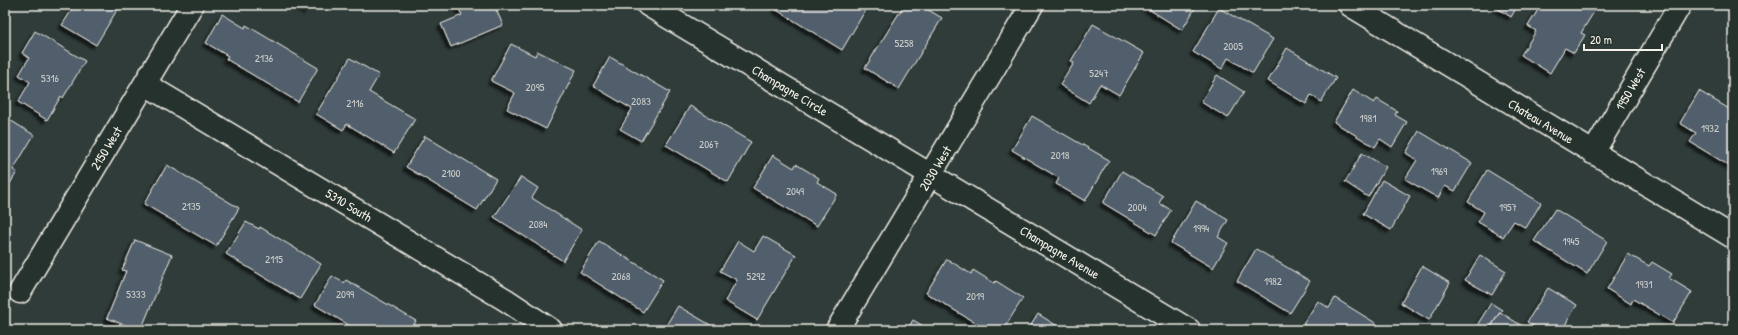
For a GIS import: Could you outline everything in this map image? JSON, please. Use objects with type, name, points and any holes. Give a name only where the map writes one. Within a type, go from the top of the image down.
[{"type":"street","name":"2150 West","points":[[20,292],[192,5]]},
{"type":"street","name":"Champagne Circle","points":[[648,5],[931,175]]},
{"type":"street","name":"2030 West","points":[[837,330],[1032,5]]},
{"type":"street","name":"Chateau Avenue","points":[[1350,5],[1733,237]]},
{"type":"street","name":"1950 West","points":[[1593,153],[1680,5]]},
{"type":"street","name":"5310 South","points":[[144,84],[506,300],[551,330]]},
{"type":"street","name":"Champagne Avenue","points":[[931,175],[1189,330]]},
{"type":"building","points":[[75,5],[120,5],[96,45],[62,25]]},
{"type":"building","points":[[296,5],[311,5],[307,11]]},
{"type":"building","points":[[457,5],[494,5],[503,25],[451,47],[441,24],[462,15]]},
{"type":"building","points":[[777,5],[854,5],[865,11],[842,50],[775,9]]},
{"type":"building","points":[[904,5],[920,5],[942,18],[899,89],[865,68]]},
{"type":"building","points":[[1142,5],[1197,5],[1182,30]]},
{"type":"building","points":[[1492,5],[1518,5],[1511,17]]},
{"type":"building","points":[[1541,5],[1586,5],[1595,10],[1581,33],[1585,35],[1574,53],[1565,48],[1550,73],[1521,55],[1536,31],[1528,26]]},
{"type":"building","points":[[1219,8],[1273,39],[1253,73],[1228,58],[1222,69],[1193,52]]},
{"type":"building","points":[[222,14],[245,28],[246,25],[318,68],[298,102],[226,59],[228,56],[206,43]]},
{"type":"building","points":[[1093,24],[1144,53],[1119,95],[1100,84],[1089,103],[1060,85],[1074,63],[1071,61]]},
{"type":"building","points":[[35,31],[85,61],[63,98],[61,96],[47,120],[18,102],[30,82],[19,75],[29,58],[22,53]]},
{"type":"building","points":[[511,44],[535,56],[537,51],[576,70],[546,129],[507,109],[515,93],[491,81]]},
{"type":"building","points":[[1287,48],[1336,78],[1321,102],[1311,95],[1306,104],[1268,81]]},
{"type":"building","points":[[610,57],[670,92],[641,141],[620,129],[632,109],[593,86]]},
{"type":"building","points":[[350,58],[379,75],[369,92],[415,119],[394,153],[347,124],[343,130],[316,114]]},
{"type":"building","points":[[1217,75],[1244,92],[1228,118],[1201,102]]},
{"type":"building","points":[[1353,90],[1374,103],[1377,99],[1397,111],[1395,115],[1407,122],[1392,147],[1380,139],[1375,147],[1334,122]]},
{"type":"building","points":[[1699,91],[1731,110],[1733,107],[1733,168],[1690,142],[1696,133],[1680,123]]},
{"type":"building","points":[[690,106],[751,142],[728,182],[666,145]]},
{"type":"building","points":[[1032,116],[1109,160],[1085,201],[1056,184],[1059,178],[1012,150]]},
{"type":"building","points":[[5,117],[34,135],[13,170],[17,172],[5,192]]},
{"type":"building","points":[[1419,131],[1472,163],[1455,191],[1445,186],[1438,198],[1405,179],[1417,160],[1406,153]]},
{"type":"building","points":[[425,136],[496,179],[477,210],[406,167]]},
{"type":"building","points":[[1362,153],[1386,167],[1368,197],[1345,182]]},
{"type":"building","points":[[773,155],[794,168],[796,164],[819,178],[817,182],[837,194],[817,226],[753,188]]},
{"type":"building","points":[[167,165],[239,208],[216,246],[144,204]]},
{"type":"building","points":[[1487,170],[1541,203],[1526,228],[1514,221],[1503,237],[1478,222],[1484,212],[1468,202]]},
{"type":"building","points":[[1122,171],[1163,196],[1159,203],[1171,210],[1156,235],[1103,203]]},
{"type":"building","points":[[521,177],[538,188],[532,198],[582,230],[563,261],[494,217]]},
{"type":"building","points":[[1382,180],[1410,196],[1391,230],[1363,214]]},
{"type":"building","points":[[1196,201],[1228,220],[1218,237],[1228,243],[1213,268],[1171,243]]},
{"type":"building","points":[[1555,209],[1607,241],[1587,274],[1534,241]]},
{"type":"building","points":[[246,222],[259,229],[260,227],[321,264],[300,299],[226,254]]},
{"type":"building","points":[[763,236],[796,255],[757,320],[725,301],[737,280],[720,271],[738,241],[754,251]]},
{"type":"building","points":[[135,240],[172,255],[141,330],[137,330],[107,318],[126,271],[122,270]]},
{"type":"building","points":[[599,241],[663,280],[643,312],[580,272]]},
{"type":"building","points":[[1256,249],[1310,281],[1290,313],[1237,281]]},
{"type":"building","points":[[1628,254],[1649,266],[1652,262],[1672,274],[1669,278],[1692,292],[1673,323],[1633,299],[1631,304],[1607,289]]},
{"type":"building","points":[[1480,255],[1506,271],[1492,295],[1465,280]]},
{"type":"building","points":[[947,259],[971,274],[973,270],[994,283],[996,281],[1023,298],[1003,330],[987,330],[926,293]]},
{"type":"building","points":[[1422,266],[1450,283],[1429,320],[1401,303]]},
{"type":"building","points":[[332,276],[344,283],[346,280],[416,321],[411,330],[357,330],[315,305]]},
{"type":"building","points":[[1548,288],[1577,305],[1562,330],[1540,330],[1527,322]]},
{"type":"building","points":[[1335,298],[1377,324],[1374,330],[1313,330],[1303,324],[1318,301],[1329,308]]},
{"type":"building","points":[[1491,303],[1502,310],[1489,330],[1474,330]]},
{"type":"building","points":[[678,306],[719,330],[663,330]]},
{"type":"building","points":[[1500,312],[1522,326],[1520,330],[1489,330]]},
{"type":"building","points":[[1038,314],[1064,330],[1028,330]]},
{"type":"building","points":[[913,320],[930,330],[907,330]]}]
